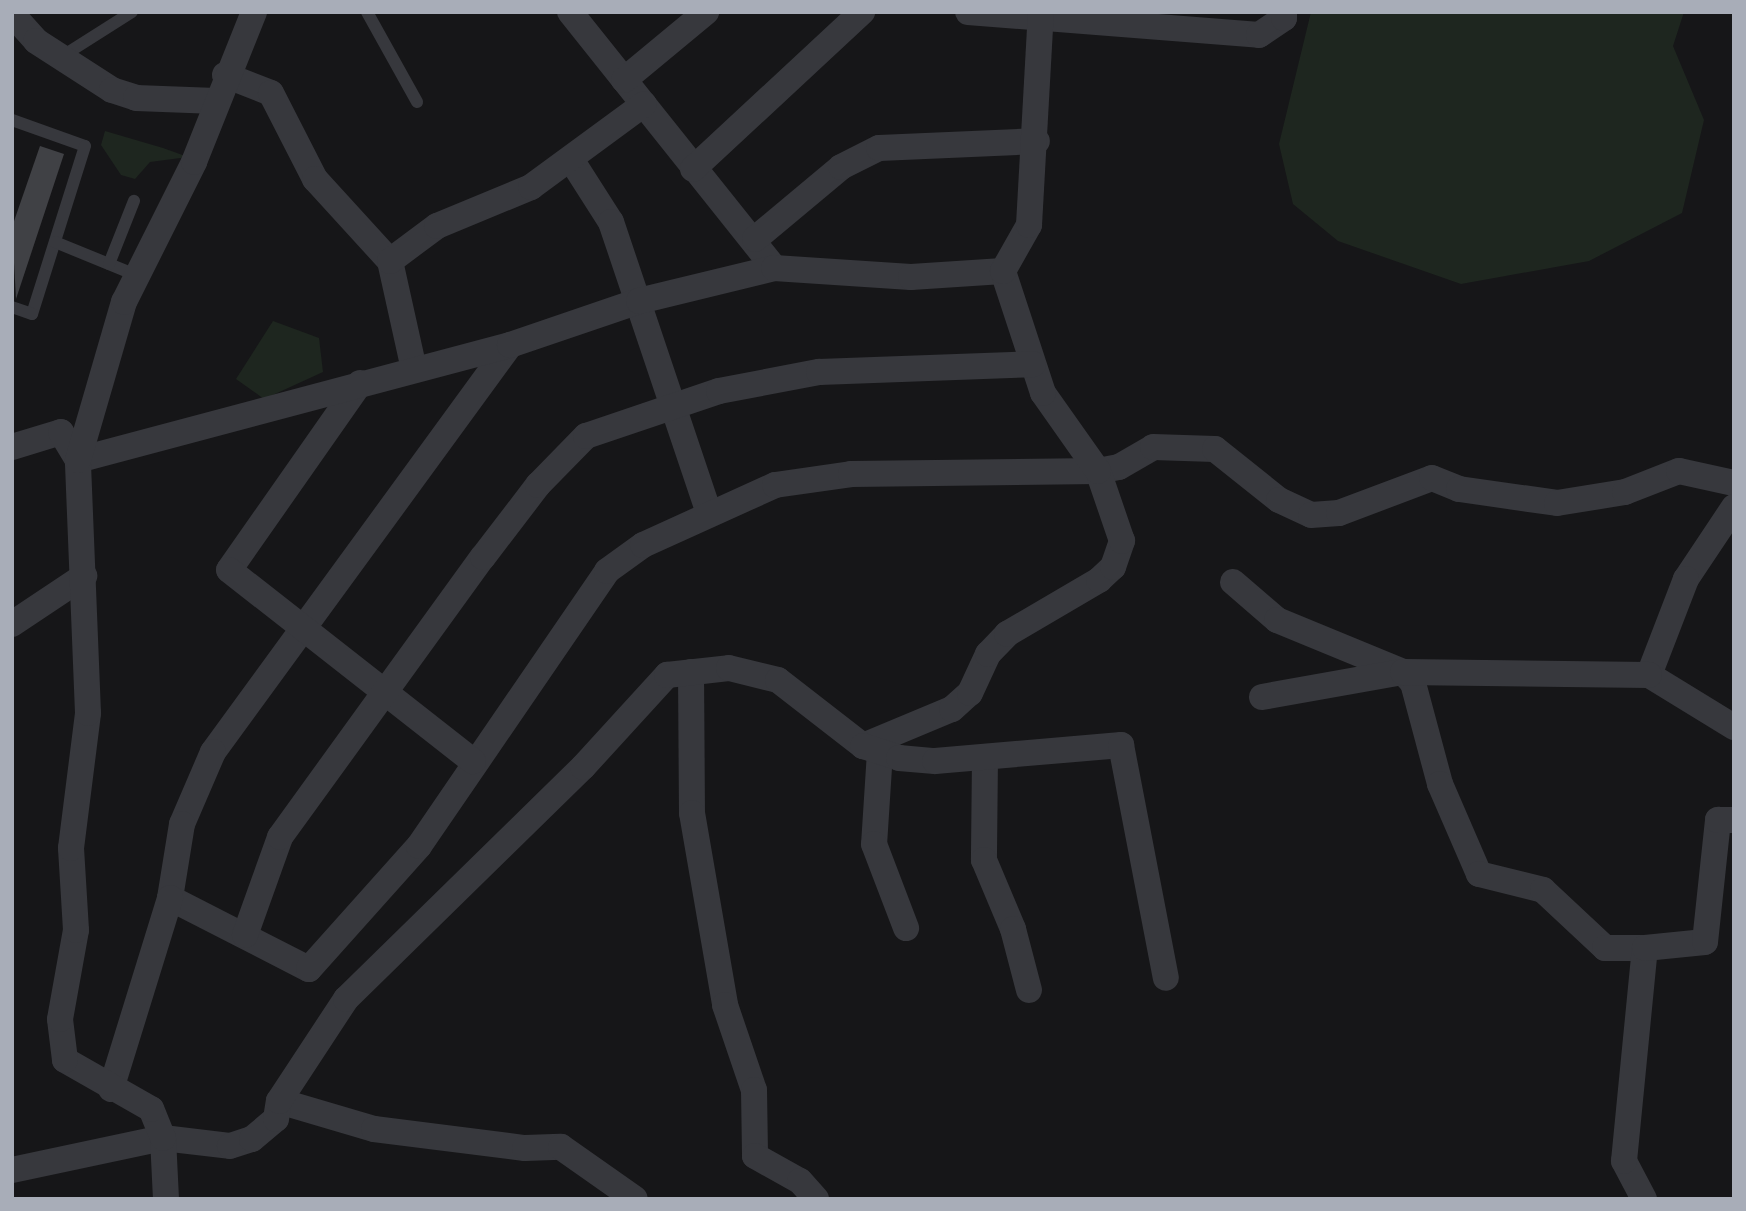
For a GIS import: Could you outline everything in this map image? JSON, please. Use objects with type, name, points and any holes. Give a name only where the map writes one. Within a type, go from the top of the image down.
[{"type":"street","points":[[166,1199],[163,1138],[150,1110],[65,1060],[60,1019],[76,930],[71,848],[88,713],[78,460],[99,373],[136,275],[194,162],[225,75],[254,12]]},
{"type":"street","points":[[570,12],[693,169],[755,239],[774,268]]},
{"type":"street","points":[[624,80],[706,12]]},
{"type":"street","points":[[693,169],[862,12]]},
{"type":"street","points":[[968,12],[1165,19],[1259,35],[1284,18],[1284,12]]},
{"type":"street","points":[[12,14],[36,41],[136,98],[216,101]]},
{"type":"street","points":[[872,749],[952,709],[970,693],[988,654],[1007,634],[1061,606],[1113,567],[1122,541],[1098,471],[1043,393],[1003,271],[1029,225],[1037,141],[1041,16]]},
{"type":"street","points":[[225,75],[271,93],[315,179],[390,261],[414,369]]},
{"type":"street","points":[[390,261],[437,226],[531,187],[572,161],[644,104]]},
{"type":"street","points":[[755,239],[841,167],[879,148],[1037,141]]},
{"type":"street","points":[[572,161],[611,222],[677,405],[709,513]]},
{"type":"street","points":[[78,460],[359,383],[510,345],[639,301],[774,268],[912,277],[1003,271]]},
{"type":"street","points":[[111,1088],[170,898],[182,824],[213,752],[299,628],[510,345]]},
{"type":"street","points":[[245,935],[280,837],[538,485],[586,436],[719,391],[819,372],[1033,364]]},
{"type":"street","points":[[359,383],[229,570],[299,628],[473,761]]},
{"type":"street","points":[[12,447],[61,432],[78,460]]},
{"type":"street","points":[[170,898],[309,969],[419,846],[473,761],[607,571],[643,545],[775,485],[851,474],[1098,471],[1119,467],[1153,447],[1215,449],[1279,500],[1311,515],[1339,513],[1432,478],[1459,488],[1557,503],[1625,492],[1679,471],[1734,483]]},
{"type":"street","points":[[1649,675],[1686,579],[1734,507]]},
{"type":"street","points":[[12,624],[84,576]]},
{"type":"street","points":[[1233,582],[1277,620],[1402,672],[1413,683],[1440,784],[1479,874],[1544,890],[1605,948],[1645,948],[1705,942],[1718,820],[1734,820]]},
{"type":"street","points":[[12,1170],[163,1138],[230,1146],[252,1139],[276,1119],[279,1101],[346,999],[583,767],[667,675],[729,668],[778,680],[872,749],[935,761],[1121,745],[1166,978]]},
{"type":"street","points":[[691,672],[692,813],[725,1005],[754,1090],[755,1156],[800,1181],[816,1199]]},
{"type":"street","points":[[1262,697],[1402,672],[1649,675],[1734,727]]},
{"type":"street","points":[[872,749],[874,844],[906,928]]},
{"type":"street","points":[[985,757],[984,860],[1013,929],[1029,990]]},
{"type":"street","points":[[1644,1199],[1624,1161],[1645,948]]},
{"type":"street","points":[[279,1101],[374,1129],[561,1147],[635,1199]]},
{"type":"lane","points":[[61,57],[132,12]]},
{"type":"lane","points":[[367,12],[416,102]]},
{"type":"lane","points":[[12,120],[85,146],[32,313],[12,307]]},
{"type":"lane","points":[[109,264],[134,201]]},
{"type":"lane","points":[[55,242],[136,275]]},
{"type":"shaded area","points":[[1311,12],[1684,12],[1673,46],[1704,120],[1682,213],[1589,261],[1461,284],[1338,241],[1293,204],[1279,144]]},
{"type":"shaded area","points":[[105,131],[188,157],[150,162],[135,179],[121,175],[101,145]]},
{"type":"shaded area","points":[[273,321],[319,338],[323,372],[264,399],[236,379]]},
{"type":"building","points":[[40,146],[64,154],[16,299],[12,227]]}]
